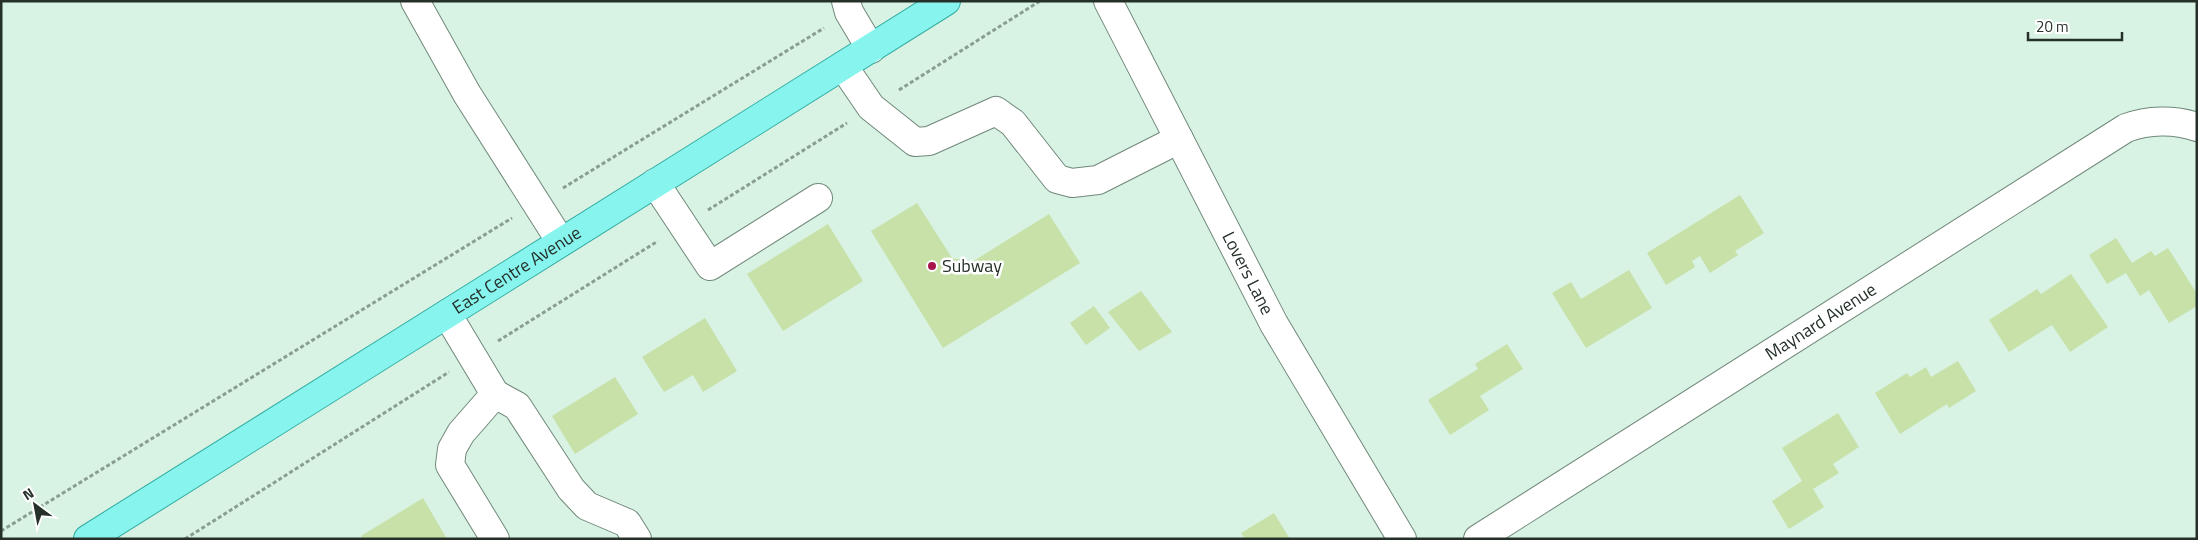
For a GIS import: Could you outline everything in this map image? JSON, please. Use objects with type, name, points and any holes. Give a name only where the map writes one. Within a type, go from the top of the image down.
[{"type":"main road","name":"East Centre Avenue","points":[[88,539],[946,1]]},
{"type":"street","points":[[415,1],[466,94],[538,203],[561,242]]},
{"type":"street","name":"Lovers Lane","points":[[1108,1],[1274,324],[1402,539]]},
{"type":"street","points":[[848,7],[871,48]]},
{"type":"street","points":[[843,66],[871,107],[915,142],[929,141],[996,111],[1014,123],[1057,179],[1072,183],[1098,180],[1178,138]]},
{"type":"street","name":"Maynard Avenue","points":[[1478,539],[2126,128],[2143,122],[2188,124],[2197,127]]},
{"type":"street","points":[[655,183],[710,266],[818,198]]},
{"type":"street","points":[[447,314],[474,356],[494,394],[517,406],[571,489],[587,506],[627,523],[637,539]]},
{"type":"street","points":[[494,394],[461,432],[452,449],[450,465],[495,539]]},
{"type":"path","points":[[185,539],[1040,1]]},
{"type":"path","points":[[1,531],[538,203],[848,7]]},
{"type":"building","points":[[1740,195],[1764,233],[1735,251],[1738,255],[1710,273],[1700,256],[1692,261],[1695,267],[1666,285],[1647,253]]},
{"type":"building","points":[[917,203],[952,258],[972,262],[1049,214],[1080,263],[943,348],[871,231]]},
{"type":"building","points":[[828,224],[863,281],[783,331],[747,274]]},
{"type":"building","points":[[2116,238],[2132,263],[2151,251],[2155,256],[2168,248],[2197,294],[2197,306],[2169,323],[2149,290],[2140,296],[2126,273],[2107,284],[2089,255]]},
{"type":"building","points":[[1629,270],[1652,308],[1586,348],[1552,293],[1571,282],[1581,299]]},
{"type":"building","points":[[2071,274],[2108,327],[2070,352],[2052,325],[2009,352],[1989,320],[2037,289],[2041,294]]},
{"type":"building","points":[[1141,291],[1172,332],[1139,351],[1108,312]]},
{"type":"building","points":[[1094,306],[1110,328],[1086,345],[1070,323]]},
{"type":"building","points":[[705,318],[737,371],[703,392],[693,375],[664,392],[642,357]]},
{"type":"building","points":[[1507,344],[1523,369],[1480,396],[1489,410],[1450,435],[1428,400],[1478,369],[1475,364]]},
{"type":"building","points":[[1958,361],[1976,391],[1949,408],[1947,404],[1900,434],[1875,393],[1907,373],[1910,377],[1926,367],[1931,377]]},
{"type":"building","points":[[615,377],[638,414],[575,454],[552,416]]},
{"type":"building","points":[[1838,413],[1859,447],[1833,464],[1839,473],[1813,489],[1824,507],[1789,529],[1772,501],[1802,481],[1782,448]]},
{"type":"building","points":[[423,498],[447,539],[363,539],[361,536]]},
{"type":"building","points":[[1274,513],[1290,539],[1245,539],[1241,533]]},
{"type":"place","name":"Subway","points":[[932,266]]}]
